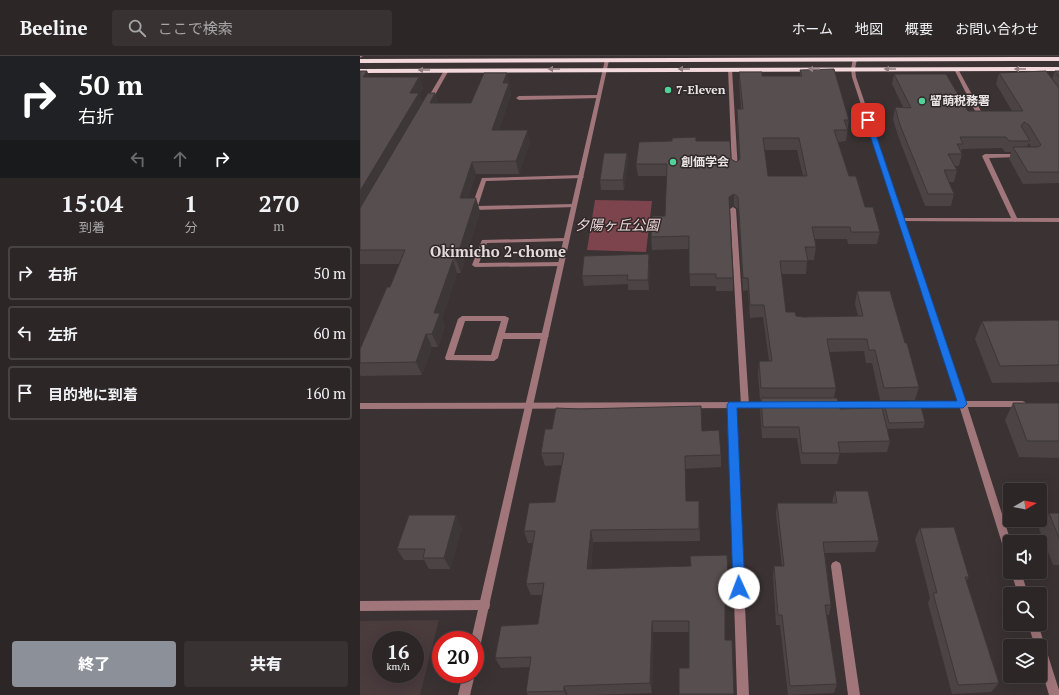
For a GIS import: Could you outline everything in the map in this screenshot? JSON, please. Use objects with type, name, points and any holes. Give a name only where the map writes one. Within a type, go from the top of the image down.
[{"type":"highway","points":[[360,61],[607,60],[664,58],[1059,59]]},
{"type":"highway","points":[[360,71],[606,69],[1059,69]]},
{"type":"street","points":[[855,58],[853,69],[854,77],[963,404],[1004,535]]},
{"type":"street","points":[[479,631],[607,60]]},
{"type":"street","points":[[730,69],[735,171]]},
{"type":"street","points":[[956,69],[979,113]]},
{"type":"street","points":[[1036,69],[1041,75]]},
{"type":"street","points":[[427,105],[447,70]]},
{"type":"street","points":[[519,98],[598,97]]},
{"type":"street","points":[[1015,220],[985,156],[1024,156]]},
{"type":"street","points":[[574,206],[474,208],[484,179],[581,177]]},
{"type":"street","points":[[733,209],[745,405]]},
{"type":"street","points":[[902,220],[1059,220]]},
{"type":"street","points":[[561,264],[475,265],[484,241],[566,240]]},
{"type":"street","points":[[505,318],[500,336],[494,358],[449,358],[462,319],[505,318]]},
{"type":"street","points":[[500,336],[545,336]]},
{"type":"street","points":[[823,404],[1029,404]]},
{"type":"street","points":[[732,405],[743,695]]},
{"type":"street","points":[[360,406],[776,405]]},
{"type":"street","points":[[836,566],[854,695]]},
{"type":"street","points":[[360,606],[485,605]]},
{"type":"street","points":[[1047,669],[1055,695]]},
{"type":"street","points":[[464,695],[467,683]]},
{"type":"shaded area","points":[[439,620],[436,631],[432,631],[432,648],[424,679],[424,631],[372,631],[372,683],[423,683],[420,695],[360,695],[360,621]]},
{"type":"green space","name":"夕陽ヶ丘公園","points":[[595,200],[652,201],[646,252],[587,250]]},
{"type":"building","points":[[834,69],[849,120],[844,120],[848,130],[834,130],[849,176],[856,176],[865,207],[873,207],[880,232],[851,232],[850,227],[812,227],[816,247],[805,247],[808,261],[780,261],[786,312],[795,312],[796,316],[803,317],[863,316],[857,291],[890,291],[905,343],[907,343],[919,387],[884,388],[875,350],[869,350],[867,339],[827,339],[836,388],[761,388],[759,361],[772,361],[764,305],[750,305],[748,278],[743,278],[738,197],[734,194],[729,197],[733,278],[716,278],[716,274],[689,274],[689,236],[651,237],[652,216],[665,216],[667,164],[636,164],[639,142],[672,141],[672,138],[696,137],[696,141],[730,141],[731,159],[736,162],[740,159],[737,109],[743,109],[739,72],[762,72],[762,76],[802,76],[800,70]],"holes":[[[763,138],[799,138],[807,176],[768,176]]]},
{"type":"building","points":[[360,71],[367,71],[363,77],[419,77],[410,93],[419,93],[360,191]]},
{"type":"building","points":[[1046,71],[1059,88],[1059,172],[1028,172],[1013,147],[1038,147],[1041,145],[1029,125],[1024,122],[1021,126],[1030,141],[1009,141],[1006,137],[960,137],[963,144],[957,144],[962,154],[948,154],[957,170],[944,170],[954,194],[928,194],[900,125],[895,107],[911,108],[894,74],[946,74],[968,111],[1023,111],[999,73]]},
{"type":"building","points":[[1055,71],[1059,71],[1059,77]]},
{"type":"building","points":[[484,73],[507,73],[503,83],[509,83],[492,130],[528,130],[516,161],[472,162],[460,198],[476,198],[456,260],[453,260],[434,313],[440,313],[432,334],[426,334],[416,362],[360,363],[360,349],[387,287],[390,287],[405,250],[360,250],[360,208],[428,93],[435,93],[430,103],[471,103]]},
{"type":"building","points":[[604,153],[627,153],[623,180],[600,180]]},
{"type":"building","points":[[649,254],[648,280],[627,280],[628,275],[582,276],[584,256]]},
{"type":"building","points":[[1059,320],[1059,365],[1000,366],[982,321]]},
{"type":"building","points":[[761,398],[837,398],[840,409],[882,408],[890,441],[838,442],[840,453],[802,453],[799,427],[763,427]]},
{"type":"building","points":[[884,403],[920,403],[925,422],[889,423]]},
{"type":"building","points":[[1013,403],[1059,403],[1059,441],[1027,441]]},
{"type":"building","points":[[701,406],[702,431],[719,430],[721,455],[685,456],[686,501],[699,501],[699,529],[591,530],[587,569],[691,566],[690,556],[727,555],[729,591],[725,591],[725,640],[732,640],[734,694],[679,694],[679,668],[689,668],[689,621],[652,621],[650,683],[564,686],[564,691],[526,692],[531,657],[495,658],[501,626],[538,624],[544,583],[526,584],[535,531],[524,531],[529,503],[555,502],[564,453],[541,453],[545,429],[552,429],[556,408],[580,409]]},
{"type":"building","points":[[835,491],[868,491],[879,541],[823,542],[831,605],[825,605],[837,684],[790,686],[782,615],[778,615],[774,566],[784,566],[777,503],[837,503]]},
{"type":"building","points":[[1049,513],[1059,513],[1059,538]]},
{"type":"building","points":[[409,515],[456,515],[444,558],[423,558],[425,549],[397,549]]},
{"type":"building","points":[[954,527],[969,577],[965,577],[999,683],[958,685],[933,593],[937,593],[920,528]]},
{"type":"place","name":"7-Eleven","points":[[668,90]]},
{"type":"place","name":"留萌税務署","points":[[922,101]]},
{"type":"place","name":"創価学会","points":[[673,162]]},
{"type":"district","name":"Okimicho 2-chome","points":[[498,252]]},
{"type":"route","points":[[739,588],[732,405],[963,404],[868,120]]}]
